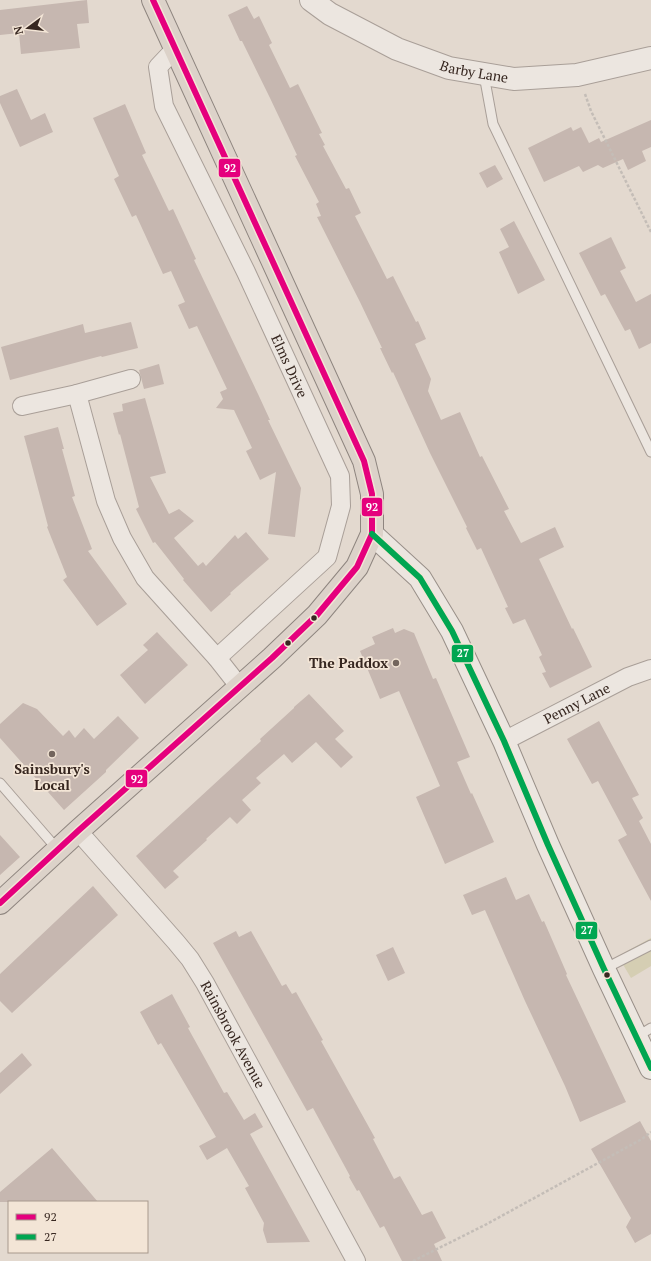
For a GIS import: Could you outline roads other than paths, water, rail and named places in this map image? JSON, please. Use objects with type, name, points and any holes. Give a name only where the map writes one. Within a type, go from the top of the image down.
[{"type":"highway","points":[[0,903],[78,831],[272,658],[316,615],[357,567],[372,534],[372,494],[364,461],[153,0]]},
{"type":"main road","name":"Barby Lane","points":[[311,0],[330,14],[397,49],[449,68],[514,79],[578,75],[651,58]]},
{"type":"main road","points":[[372,534],[420,578],[452,631],[504,741],[548,845],[604,969],[644,1033],[651,1068]]},
{"type":"street","name":"Elms Drive","points":[[175,49],[158,67],[164,106],[246,272],[340,476],[341,506],[327,557],[217,658]]},
{"type":"street","points":[[22,406],[78,394],[131,378]]},
{"type":"street","points":[[78,394],[106,501],[122,538],[145,578],[217,658],[239,686]]},
{"type":"street","name":"Penny Lane","points":[[504,741],[628,677],[651,669]]},
{"type":"street","name":"Rainsbrook Avenue","points":[[78,831],[190,959],[356,1261]]},
{"type":"lane","points":[[484,73],[493,124],[651,452]]},
{"type":"lane","points":[[0,784],[58,850]]},
{"type":"lane","points":[[604,969],[651,945]]},
{"type":"place","name":"The Paddox","points":[[396,663]]},
{"type":"place","name":"Sainsbury's Local","points":[[52,754]]}]
